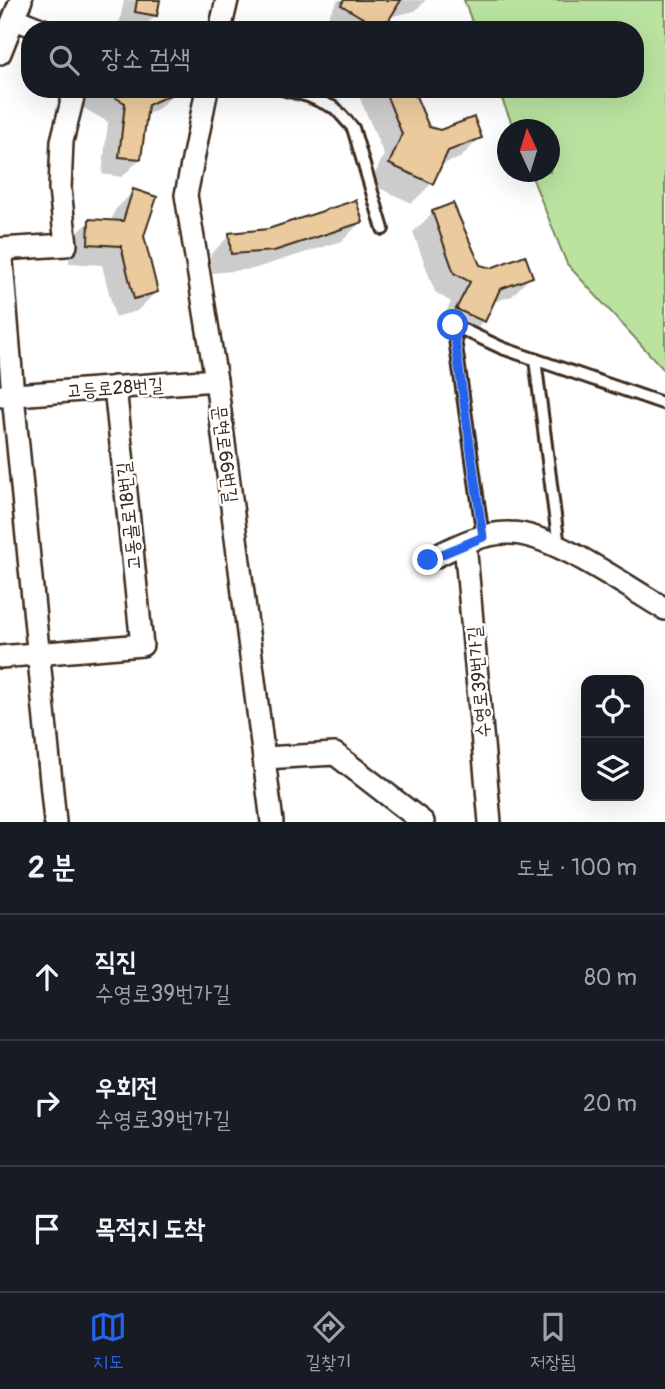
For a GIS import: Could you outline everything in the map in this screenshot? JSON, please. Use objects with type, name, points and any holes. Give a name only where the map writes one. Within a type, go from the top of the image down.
[{"type":"street","points":[[222,21],[227,0]]},
{"type":"street","points":[[0,53],[18,9],[32,21]]},
{"type":"street","points":[[55,822],[27,524],[7,396],[1,249],[66,245],[60,189],[62,141],[73,98]]},
{"type":"street","name":"문현로66번길","points":[[205,98],[186,195],[216,380],[271,822]]},
{"type":"street","name":"고등로28번길","points":[[7,396],[216,380]]},
{"type":"street","name":"고동골로18번길","points":[[40,653],[142,645],[115,387]]},
{"type":"street","points":[[428,560],[474,540],[510,533],[535,537],[559,547],[665,609]]},
{"type":"street","name":"수영로39번가길","points":[[474,540],[490,822]]},
{"type":"street","points":[[0,657],[40,653]]},
{"type":"street","points":[[264,758],[335,754],[423,822]]},
{"type":"lane","points":[[312,98],[335,108],[353,128],[383,229]]},
{"type":"lane","name":"수영로39번가길","points":[[474,540],[453,325],[502,348],[536,359]]},
{"type":"lane","points":[[559,547],[536,359],[665,404]]},
{"type":"green space","points":[[464,0],[665,0],[665,371],[567,264],[534,182],[560,182],[560,119],[510,119],[502,98],[644,98],[644,21],[472,21]]},
{"type":"building","points":[[137,0],[160,0],[157,16],[135,12]]},
{"type":"building","points":[[344,0],[401,0],[388,21],[368,21],[341,5]]},
{"type":"building","points":[[116,98],[163,98],[148,105],[141,159],[119,157],[125,103]]},
{"type":"building","points":[[388,98],[417,98],[429,127],[440,130],[474,117],[482,138],[448,151],[433,184],[389,164],[402,134]]},
{"type":"building","points":[[133,189],[157,197],[144,236],[158,292],[134,299],[121,246],[88,244],[89,219],[123,221]]},
{"type":"building","points":[[356,200],[363,222],[274,251],[231,254],[229,233],[268,229]]},
{"type":"building","points":[[453,203],[480,265],[491,268],[525,255],[533,277],[500,289],[485,322],[456,309],[470,282],[454,273],[432,211]]},
{"type":"route","points":[[428,560],[483,537],[453,325]]}]
